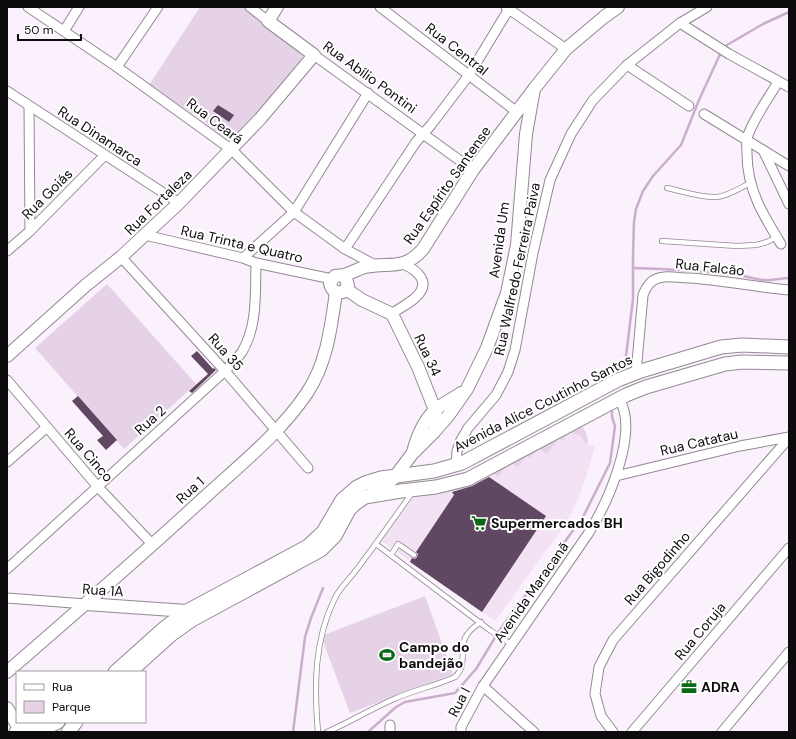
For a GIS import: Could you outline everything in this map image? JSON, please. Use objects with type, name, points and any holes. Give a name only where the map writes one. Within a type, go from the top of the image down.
[{"type":"main road","name":"Avenida Alice Coutinho Santos","points":[[131,671],[171,635],[189,616],[308,546],[324,532],[342,500],[352,491],[365,483],[396,475],[434,471],[471,459],[618,380],[636,373],[721,347],[742,345],[789,347]]},
{"type":"main road","name":"Avenida Alice Coutinho Santos","points":[[116,671],[163,628],[321,550],[335,536],[349,510],[365,498],[447,485],[478,474],[619,399],[646,387],[725,364],[742,362],[789,363]]},
{"type":"main road","points":[[22,730],[50,726],[56,723]]},
{"type":"main road","points":[[68,732],[75,723]]},
{"type":"main road","points":[[22,730],[44,732]]},
{"type":"street","name":"Rua Ceará","points":[[28,7],[117,67],[232,150],[294,212],[346,248],[377,266]]},
{"type":"street","points":[[64,31],[79,7]]},
{"type":"street","points":[[117,67],[158,7]]},
{"type":"street","name":"Rua Abílio Pontini","points":[[250,7],[473,170]]},
{"type":"street","points":[[268,21],[277,7]]},
{"type":"street","name":"Rua Central","points":[[380,7],[517,112]]},
{"type":"street","name":"Rua Espírito Santense","points":[[337,277],[365,267],[403,264],[410,261],[423,249],[473,170],[566,49],[618,7]]},
{"type":"street","name":"Rua Walfredo Ferreira Paiva","points":[[456,465],[457,451],[460,440],[468,428],[496,395],[508,372],[515,350],[533,253],[550,180],[571,134],[593,100],[627,65],[680,24],[707,7]]},
{"type":"street","points":[[346,248],[422,134],[431,125],[469,75],[508,8],[566,49]]},
{"type":"street","points":[[680,24],[789,87]]},
{"type":"street","name":"Rua Fortaleza","points":[[7,356],[85,286],[121,257],[179,203],[260,120],[314,55]]},
{"type":"street","points":[[627,65],[689,106]]},
{"type":"street","points":[[778,82],[752,126],[746,140],[750,183],[755,198],[779,241]]},
{"type":"street","name":"Avenida Um","points":[[365,498],[383,487],[396,475],[412,454],[434,432],[467,389],[487,348],[507,293],[517,245],[526,134],[534,89]]},
{"type":"street","name":"Rua Dinamarca","points":[[7,91],[179,203]]},
{"type":"street","points":[[242,258],[294,212],[368,93]]},
{"type":"street","points":[[29,106],[30,231]]},
{"type":"street","points":[[704,114],[789,166]]},
{"type":"street","points":[[763,150],[789,204]]},
{"type":"street","name":"Rua Goiás","points":[[7,251],[30,231],[105,155]]},
{"type":"street","name":"Rua Trinta e Quatro","points":[[145,235],[242,258],[256,263],[337,277]]},
{"type":"street","name":"Rua 35","points":[[121,257],[225,371],[308,468]]},
{"type":"street","name":"Rua 2","points":[[7,569],[225,371],[241,353],[250,334],[255,312],[256,263]]},
{"type":"street","points":[[337,277],[331,286],[392,314],[416,298],[422,287],[422,280],[419,273],[403,264]]},
{"type":"street","name":"Rua Falcão","points":[[636,373],[643,295],[647,285],[655,280],[664,277],[700,279],[789,290]]},
{"type":"street","name":"Rua 1","points":[[7,672],[153,545],[276,431],[307,392],[322,364],[341,291]]},
{"type":"street","name":"Rua 34","points":[[392,314],[418,367],[435,410]]},
{"type":"street","name":"Rua Cinco","points":[[7,380],[98,487],[153,545]]},
{"type":"street","name":"Avenida Um","points":[[412,454],[423,424],[435,410],[467,389]]},
{"type":"street","name":"Avenida Maracanã","points":[[483,686],[507,642],[596,521],[610,494],[623,447],[626,423],[625,409],[619,399]]},
{"type":"street","points":[[434,432],[436,424],[435,410]]},
{"type":"street","points":[[7,462],[46,427]]},
{"type":"street","name":"Rua Catatau","points":[[616,476],[740,446],[789,438]]},
{"type":"street","name":"Rua Bigodinho","points":[[613,732],[601,716],[595,694],[599,667],[613,640],[789,438]]},
{"type":"street","name":"Rua Coruja","points":[[632,732],[789,548]]},
{"type":"street","name":"Rua 1A","points":[[7,598],[86,604],[189,616]]},
{"type":"street","points":[[722,732],[789,652]]},
{"type":"street","points":[[483,686],[534,732]]},
{"type":"street","name":"Rua I","points":[[461,732],[461,727],[483,686]]},
{"type":"street","points":[[7,708],[16,721]]},
{"type":"lane","points":[[666,188],[718,197],[726,195],[750,183]]},
{"type":"lane","points":[[662,241],[737,246],[779,241]]},
{"type":"lane","points":[[318,732],[316,679],[322,631],[339,590],[354,574],[415,490]]},
{"type":"lane","points":[[376,544],[507,642]]},
{"type":"lane","points":[[391,555],[398,544],[414,555]]},
{"type":"lane","points":[[327,732],[351,722],[376,707],[396,698],[455,677],[460,672],[462,666],[465,637],[469,631],[481,622]]},
{"type":"shaded area","name":"Supermercados BH","points":[[579,426],[588,438],[588,444],[595,446],[579,497],[565,525],[495,621],[380,540],[416,494]]},
{"type":"green space","points":[[200,7],[244,7],[302,53],[303,65],[231,141],[226,139],[201,119],[149,85]]},
{"type":"green space","points":[[107,284],[196,384],[124,449],[35,348]]},
{"type":"green space","points":[[579,426],[582,426],[586,433],[588,444],[585,443],[583,438],[579,435],[570,433],[563,441],[559,439],[547,454],[539,449],[529,458],[527,455],[518,467],[509,462]]},
{"type":"green space","points":[[509,462],[498,477],[492,471]]},
{"type":"green space","name":"Campo do bandejão","points":[[425,596],[453,674],[350,713],[321,636]]},
{"type":"building","points":[[218,105],[234,115],[229,122],[213,111]]},
{"type":"building","points":[[197,351],[213,369],[214,368],[216,370],[192,393],[189,391],[208,374],[191,356]]},
{"type":"building","points":[[78,396],[117,440],[106,450],[97,440],[103,436],[72,401]]},
{"type":"building","points":[[489,477],[546,516],[482,612],[410,562],[412,558],[415,559],[417,557],[418,554],[416,552],[454,495],[452,492],[472,486]]},
{"type":"waterway","points":[[625,364],[633,299],[634,222],[636,209],[643,191],[653,176],[681,145],[699,100],[722,50],[727,45],[763,24],[789,12]]},
{"type":"waterway","points":[[633,268],[711,272],[762,280],[789,278]]},
{"type":"waterway","points":[[368,732],[396,707],[405,702],[455,693],[476,669],[499,631],[583,517],[610,463],[615,426],[612,412]]},
{"type":"waterway","points":[[293,732],[305,637],[323,588]]},
{"type":"place","name":"Supermercados BH","points":[[479,523]]},
{"type":"place","name":"Campo do bandejão","points":[[387,655]]},
{"type":"place","name":"ADRA","points":[[689,687]]}]
